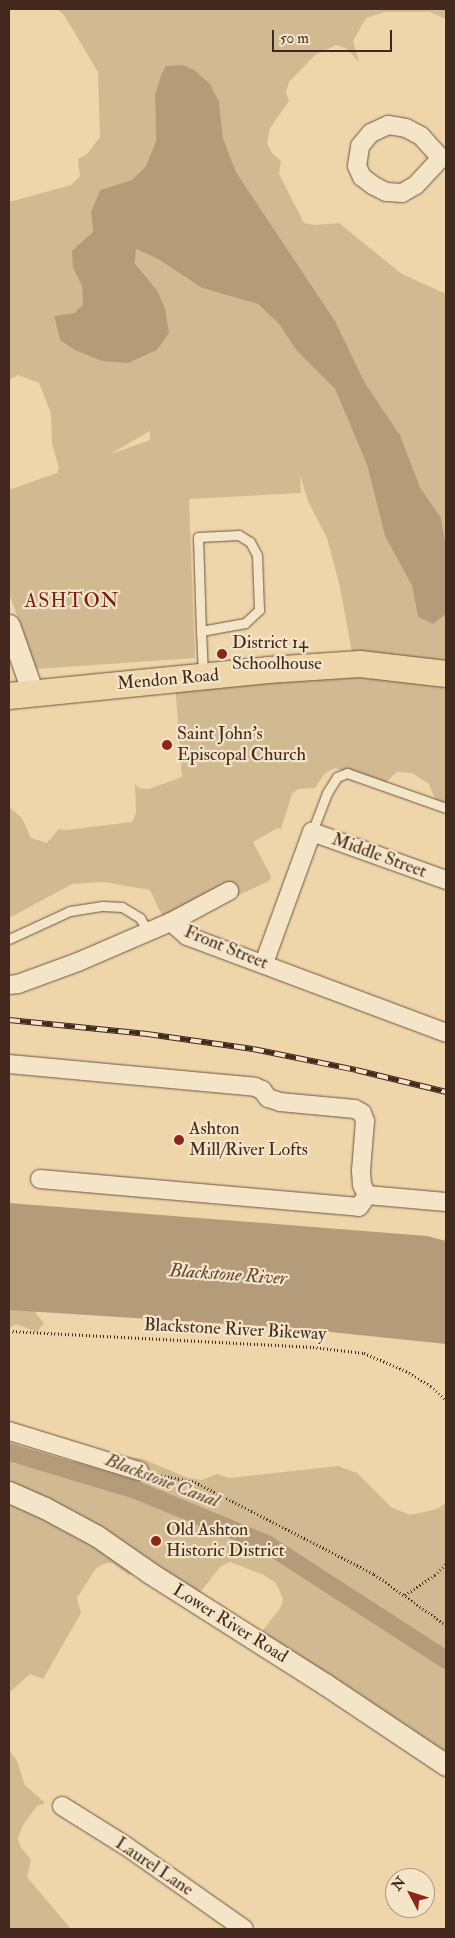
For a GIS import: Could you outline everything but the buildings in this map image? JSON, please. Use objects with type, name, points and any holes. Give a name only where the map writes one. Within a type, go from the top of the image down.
[{"type":"main road","name":"Mendon Road","points":[[21,695],[360,664],[446,674]]},
{"type":"street","points":[[388,125],[406,128],[421,136],[444,158],[416,185],[402,193],[386,192],[374,186],[362,177],[357,166],[360,146],[371,133],[388,125]]},
{"type":"street","points":[[9,625],[21,695]]},
{"type":"street","points":[[264,963],[312,832]]},
{"type":"street","name":"Middle Street","points":[[312,832],[446,880]]},
{"type":"street","points":[[171,922],[228,891]]},
{"type":"street","name":"Front Street","points":[[9,985],[18,984],[149,933],[171,922],[187,936],[264,963],[303,980],[446,1033]]},
{"type":"street","points":[[9,1064],[255,1087],[262,1090],[268,1098],[280,1102],[355,1109],[362,1113],[365,1121],[361,1171],[362,1185],[367,1195]]},
{"type":"street","points":[[40,1179],[359,1207],[367,1195]]},
{"type":"street","points":[[367,1195],[446,1202]]},
{"type":"street","points":[[9,1431],[139,1471]]},
{"type":"street","name":"Lower River Road","points":[[9,1492],[64,1517],[97,1536],[150,1573],[325,1684],[446,1765]]},
{"type":"street","name":"Laurel Lane","points":[[62,1806],[126,1846],[244,1929]]},
{"type":"lane","points":[[201,631],[245,623],[259,610],[257,555],[250,542],[239,534],[198,537],[201,631],[203,677]]},
{"type":"lane","points":[[312,832],[328,793],[337,777],[347,773],[446,808]]},
{"type":"lane","points":[[9,939],[70,911],[103,906],[122,908],[140,918],[149,933]]},
{"type":"path","name":"Blackstone River Bikeway","points":[[9,1331],[313,1347],[364,1354],[406,1371],[431,1386],[446,1400]]},
{"type":"path","points":[[139,1471],[195,1482],[374,1574],[446,1625]]},
{"type":"path","points":[[405,1596],[435,1575],[446,1564]]},
{"type":"shaded area","points":[[57,9],[446,9],[446,19],[430,12],[385,12],[366,18],[353,41],[359,62],[346,48],[336,45],[315,55],[289,82],[286,92],[289,101],[270,128],[267,143],[272,153],[281,161],[279,174],[304,223],[315,225],[339,223],[402,274],[446,294],[446,547],[441,518],[420,487],[400,435],[365,383],[335,321],[236,172],[223,138],[219,102],[167,66],[161,75],[155,95],[156,141],[146,166],[132,180],[100,190],[91,212],[93,232],[73,268],[82,286],[83,305],[74,313],[54,316],[60,340],[157,290],[135,262],[136,249],[158,259],[202,288],[258,304],[279,324],[297,351],[335,389],[367,465],[385,536],[412,586],[418,617],[433,624],[446,614],[446,809],[438,806],[429,784],[412,773],[397,772],[383,785],[335,768],[325,773],[315,788],[298,789],[292,794],[281,829],[277,828],[253,842],[271,876],[269,881],[168,928],[150,890],[103,882],[72,884],[9,918],[9,807],[22,818],[31,838],[47,843],[59,829],[66,830],[132,822],[136,813],[135,784],[139,788],[149,789],[182,777],[175,683],[355,669],[340,587],[327,538],[308,501],[300,475],[301,493],[189,499],[195,658],[36,669],[9,593],[9,490],[57,473],[59,468],[52,444],[51,413],[39,383],[18,375],[9,380],[9,202],[71,185],[80,176],[78,159],[87,154],[100,137],[98,72],[64,15]],"holes":[[[150,431],[150,440],[111,454]]]},
{"type":"shaded area","points":[[9,1302],[36,1303],[36,1314],[44,1323],[37,1332],[16,1324],[9,1328]]},
{"type":"shaded area","points":[[110,1453],[143,1459],[188,1478],[201,1480],[217,1474],[230,1478],[338,1466],[357,1473],[391,1507],[410,1515],[437,1509],[446,1503],[446,1768],[256,1639],[281,1607],[283,1599],[276,1583],[264,1575],[230,1562],[220,1567],[193,1601],[149,1573],[129,1575],[112,1563],[106,1563],[96,1568],[77,1598],[81,1613],[43,1679],[30,1674],[9,1693],[9,1457],[15,1464],[35,1462],[57,1466],[66,1461],[88,1462]]},
{"type":"shaded area","points":[[9,1750],[17,1761],[25,1785],[45,1803],[37,1806],[23,1825],[18,1838],[20,1846],[31,1860],[27,1877],[71,1929],[9,1929]]},
{"type":"water","points":[[183,65],[194,70],[210,84],[219,102],[223,138],[236,172],[335,321],[365,383],[400,435],[420,487],[441,518],[446,547],[446,614],[433,624],[418,617],[412,586],[385,536],[367,465],[335,389],[297,351],[279,324],[258,304],[202,288],[158,259],[136,249],[135,263],[157,290],[165,309],[169,333],[157,350],[128,363],[102,361],[75,350],[60,340],[54,316],[74,313],[83,305],[82,286],[73,268],[72,251],[93,232],[91,212],[100,190],[132,180],[146,166],[156,141],[155,95],[161,75],[166,66]]},
{"type":"water","name":"Blackstone River","points":[[9,1203],[427,1236],[446,1241],[446,1344],[292,1328],[9,1310]]},
{"type":"waterway","name":"Blackstone Canal","points":[[9,1452],[136,1490],[267,1544],[446,1660]]},
{"type":"railway","points":[[9,1020],[147,1034],[253,1049],[356,1070],[446,1092]]},
{"type":"place","name":"District 14 Schoolhouse","points":[[222,654]]},
{"type":"place","name":"Saint John's Episcopal Church","points":[[167,745]]},
{"type":"place","name":"Ashton Mill/River Lofts","points":[[179,1140]]},
{"type":"place","name":"Old Ashton Historic District","points":[[156,1541]]},
{"type":"district","name":"ASHTON","points":[[72,600]]}]
